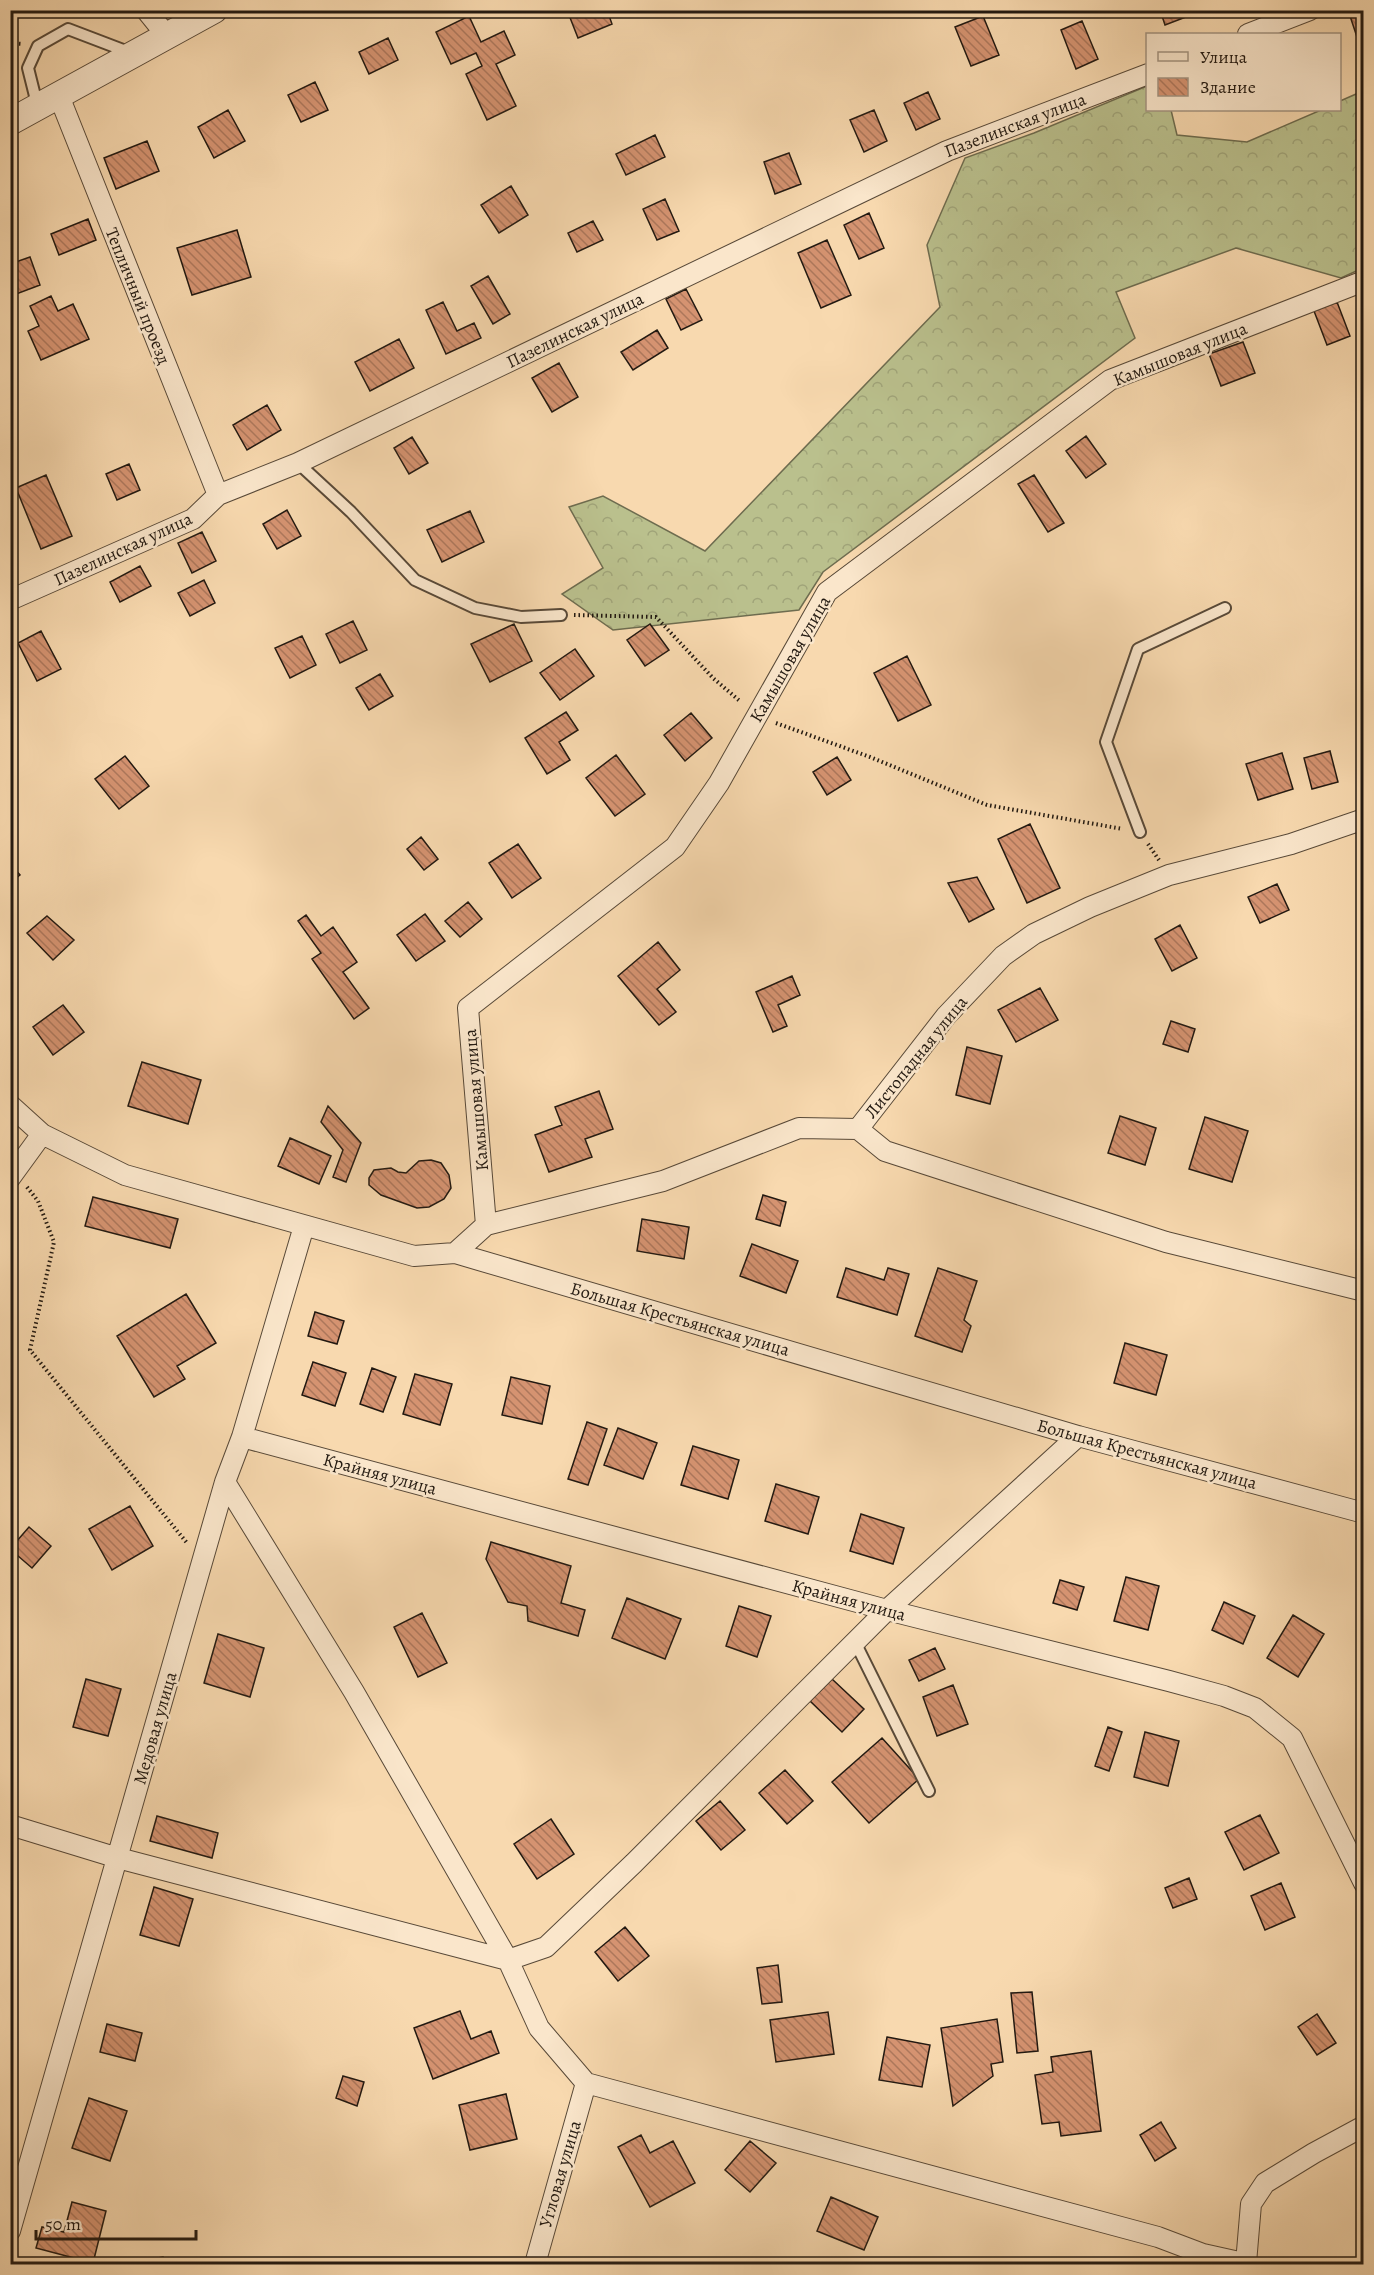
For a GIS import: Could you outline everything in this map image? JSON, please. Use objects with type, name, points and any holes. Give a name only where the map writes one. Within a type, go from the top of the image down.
[{"type":"street","points":[[146,10],[167,36]]},
{"type":"street","points":[[10,122],[214,10]]},
{"type":"street","points":[[1251,33],[1310,10]]},
{"type":"street","name":"Пазелинская улица","points":[[10,600],[193,519],[218,495],[298,463],[947,151],[1146,75]]},
{"type":"street","name":"Тепличный проезд","points":[[48,102],[218,495]]},
{"type":"street","name":"Камышовая улица","points":[[486,1226],[468,1008],[675,847],[719,783],[827,592],[1110,380],[1364,281]]},
{"type":"street","name":"Листопадная улица","points":[[455,1252],[486,1226],[663,1180],[799,1128],[858,1129],[946,1016],[1003,956],[1034,934],[1169,875],[1292,844],[1364,819]]},
{"type":"street","name":"Большая Крестьянская улица","points":[[10,1106],[42,1134],[125,1175],[414,1256],[455,1252],[1078,1436],[1364,1513]]},
{"type":"street","points":[[858,1129],[885,1151],[1166,1242],[1364,1291]]},
{"type":"street","points":[[13,1174],[42,1134]]},
{"type":"street","name":"Медовая улица","points":[[10,2231],[225,1482],[242,1437],[304,1226]]},
{"type":"street","points":[[10,1825],[118,1858],[508,1960],[546,1947],[634,1863],[887,1611],[1078,1436]]},
{"type":"street","name":"Крайняя улица","points":[[242,1437],[887,1611],[1169,1681],[1224,1696],[1256,1708],[1292,1738],[1364,1883]]},
{"type":"street","points":[[225,1482],[354,1692],[508,1960],[539,2028],[586,2083],[1158,2237],[1203,2254],[1247,2264],[1251,2204],[1264,2183],[1364,2126]]},
{"type":"street","name":"Угловая улица","points":[[535,2265],[586,2083]]},
{"type":"lane","points":[[48,102],[28,68],[38,46],[68,29],[134,54]]},
{"type":"lane","points":[[298,463],[351,512],[415,580],[475,608],[521,617],[561,615]]},
{"type":"lane","points":[[1140,832],[1107,742],[1138,650],[1225,608]]},
{"type":"lane","points":[[855,1642],[929,1791]]},
{"type":"path","points":[[561,615],[656,617],[713,678],[757,716],[870,757],[987,805],[1140,832],[1169,875]]},
{"type":"path","points":[[13,1174],[38,1201],[54,1242],[30,1350],[202,1562]]},
{"type":"green space","points":[[1146,86],[1146,111],[1171,111],[1177,135],[1247,142],[1319,111],[1341,111],[1341,101],[1363,91],[1363,268],[1341,278],[1236,248],[1116,292],[1135,338],[823,572],[799,610],[613,630],[562,594],[603,568],[569,507],[603,496],[705,551],[940,307],[927,245],[965,158],[1034,133]]},
{"type":"building","points":[[567,10],[607,10],[612,24],[578,38]]},
{"type":"building","points":[[1160,10],[1189,10],[1191,15],[1165,25]]},
{"type":"building","points":[[1348,10],[1364,10],[1364,38],[1358,40]]},
{"type":"building","points":[[469,16],[481,42],[504,31],[515,55],[496,64],[516,106],[487,120],[466,74],[482,66],[476,53],[451,64],[436,32]]},
{"type":"building","points":[[983,16],[999,55],[971,66],[955,27]]},
{"type":"building","points":[[1082,21],[1098,59],[1076,69],[1061,30]]},
{"type":"building","points":[[388,38],[398,60],[369,74],[359,52]]},
{"type":"building","points":[[315,82],[328,110],[301,122],[288,95]]},
{"type":"building","points":[[928,92],[940,119],[916,130],[904,103]]},
{"type":"building","points":[[228,110],[245,141],[214,158],[198,127]]},
{"type":"building","points":[[874,110],[887,141],[864,152],[850,120]]},
{"type":"building","points":[[655,135],[665,157],[626,175],[616,154]]},
{"type":"building","points":[[147,141],[159,171],[116,189],[104,158]]},
{"type":"building","points":[[789,153],[801,184],[775,194],[764,162]]},
{"type":"building","points":[[511,186],[528,215],[499,233],[481,205]]},
{"type":"building","points":[[665,199],[679,231],[657,240],[643,209]]},
{"type":"building","points":[[869,213],[884,248],[859,259],[844,225]]},
{"type":"building","points":[[88,219],[96,240],[59,255],[51,234]]},
{"type":"building","points":[[593,221],[603,240],[577,252],[568,233]]},
{"type":"building","points":[[237,230],[251,277],[192,295],[177,248]]},
{"type":"building","points":[[827,240],[851,295],[821,308],[798,253]]},
{"type":"building","points":[[30,257],[40,285],[11,296],[10,264]]},
{"type":"building","points":[[488,276],[510,314],[493,324],[471,286]]},
{"type":"building","points":[[686,289],[702,320],[681,330],[666,299]]},
{"type":"building","points":[[51,296],[58,311],[73,304],[89,339],[41,360],[28,331],[39,326],[30,306]]},
{"type":"building","points":[[443,302],[457,331],[474,323],[481,338],[446,354],[426,310]]},
{"type":"building","points":[[1337,302],[1350,336],[1327,345],[1314,311]]},
{"type":"building","points":[[657,330],[668,348],[633,370],[621,352]]},
{"type":"building","points":[[399,339],[414,368],[370,391],[355,362]]},
{"type":"building","points":[[1243,342],[1255,373],[1221,386],[1209,354]]},
{"type":"building","points":[[559,363],[578,397],[552,412],[532,378]]},
{"type":"building","points":[[267,405],[281,430],[247,450],[233,425]]},
{"type":"building","points":[[1086,436],[1106,464],[1086,478],[1066,451]]},
{"type":"building","points":[[412,437],[428,463],[409,474],[394,448]]},
{"type":"building","points":[[129,464],[140,490],[117,500],[106,474]]},
{"type":"building","points":[[46,475],[72,536],[41,549],[16,488]]},
{"type":"building","points":[[1034,475],[1064,523],[1048,532],[1018,484]]},
{"type":"building","points":[[287,510],[301,536],[277,549],[263,524]]},
{"type":"building","points":[[470,511],[484,542],[442,562],[427,530]]},
{"type":"building","points":[[202,532],[216,561],[192,573],[178,543]]},
{"type":"building","points":[[140,566],[151,586],[120,602],[110,582]]},
{"type":"building","points":[[204,580],[215,603],[190,616],[178,593]]},
{"type":"building","points":[[353,621],[367,650],[340,663],[326,634]]},
{"type":"building","points":[[514,624],[532,661],[490,682],[471,644]]},
{"type":"building","points":[[650,624],[669,650],[645,666],[627,640]]},
{"type":"building","points":[[41,631],[61,669],[37,681],[18,643]]},
{"type":"building","points":[[302,636],[316,665],[290,678],[275,648]]},
{"type":"building","points":[[575,649],[594,676],[560,700],[540,673]]},
{"type":"building","points":[[907,656],[931,705],[898,721],[874,673]]},
{"type":"building","points":[[380,674],[393,696],[369,710],[356,688]]},
{"type":"building","points":[[566,712],[578,730],[559,742],[570,760],[547,774],[525,738]]},
{"type":"building","points":[[691,713],[712,738],[685,761],[664,735]]},
{"type":"building","points":[[1330,751],[1338,782],[1312,789],[1304,758]]},
{"type":"building","points":[[1282,753],[1293,789],[1258,800],[1246,764]]},
{"type":"building","points":[[616,755],[645,794],[615,816],[586,778]]},
{"type":"building","points":[[125,756],[149,786],[119,809],[95,779]]},
{"type":"building","points":[[837,757],[851,780],[827,795],[813,772]]},
{"type":"building","points":[[1030,824],[1060,888],[1027,903],[998,839]]},
{"type":"building","points":[[421,837],[438,859],[424,870],[407,849]]},
{"type":"building","points":[[518,844],[541,878],[512,898],[489,863]]},
{"type":"building","points":[[10,864],[20,875],[10,883]]},
{"type":"building","points":[[977,877],[994,909],[969,922],[948,883]]},
{"type":"building","points":[[1277,884],[1289,910],[1260,923],[1248,897]]},
{"type":"building","points":[[468,902],[482,919],[460,937],[445,921]]},
{"type":"building","points":[[425,914],[445,941],[416,961],[397,935]]},
{"type":"building","points":[[306,915],[321,936],[333,927],[357,962],[343,972],[369,1008],[354,1019],[312,959],[321,953],[298,921]]},
{"type":"building","points":[[47,916],[74,940],[53,960],[27,933]]},
{"type":"building","points":[[1180,925],[1197,958],[1172,971],[1155,939]]},
{"type":"building","points":[[658,942],[680,970],[657,989],[676,1012],[659,1025],[618,976]]},
{"type":"building","points":[[792,976],[800,995],[778,1005],[787,1026],[773,1032],[756,992]]},
{"type":"building","points":[[1040,988],[1058,1020],[1016,1042],[998,1010]]},
{"type":"building","points":[[63,1005],[84,1032],[53,1055],[33,1027]]},
{"type":"building","points":[[1171,1021],[1195,1029],[1188,1052],[1163,1044]]},
{"type":"building","points":[[967,1047],[1002,1056],[990,1104],[956,1095]]},
{"type":"building","points":[[142,1062],[201,1080],[188,1124],[128,1106]]},
{"type":"building","points":[[599,1091],[613,1129],[585,1139],[592,1157],[549,1172],[535,1135],[562,1125],[555,1107]]},
{"type":"building","points":[[328,1106],[361,1143],[346,1182],[333,1177],[343,1150],[321,1122]]},
{"type":"building","points":[[1120,1116],[1156,1128],[1145,1165],[1108,1153]]},
{"type":"building","points":[[1205,1117],[1248,1131],[1232,1182],[1189,1169]]},
{"type":"building","points":[[290,1138],[331,1156],[319,1184],[278,1166]]},
{"type":"building","points":[[431,1160],[441,1163],[449,1175],[451,1188],[444,1199],[429,1207],[417,1208],[381,1195],[369,1185],[369,1178],[374,1170],[391,1168],[406,1173],[419,1161]]},
{"type":"building","points":[[763,1195],[786,1202],[780,1226],[756,1219]]},
{"type":"building","points":[[93,1197],[178,1219],[170,1248],[85,1226]]},
{"type":"building","points":[[642,1219],[689,1227],[684,1259],[637,1251]]},
{"type":"building","points":[[752,1244],[798,1261],[786,1293],[740,1276]]},
{"type":"building","points":[[846,1268],[884,1280],[888,1268],[909,1274],[897,1315],[837,1297]]},
{"type":"building","points":[[938,1268],[977,1281],[964,1320],[971,1326],[962,1352],[915,1336]]},
{"type":"building","points":[[186,1294],[216,1343],[177,1366],[185,1379],[154,1397],[117,1336]]},
{"type":"building","points":[[315,1312],[344,1321],[337,1344],[308,1336]]},
{"type":"building","points":[[1125,1343],[1167,1355],[1156,1395],[1114,1383]]},
{"type":"building","points":[[313,1362],[346,1373],[335,1406],[302,1395]]},
{"type":"building","points":[[372,1368],[396,1377],[383,1412],[360,1404]]},
{"type":"building","points":[[415,1374],[452,1384],[440,1425],[403,1414]]},
{"type":"building","points":[[511,1377],[550,1386],[542,1424],[502,1415]]},
{"type":"building","points":[[587,1422],[607,1429],[588,1485],[568,1479]]},
{"type":"building","points":[[618,1428],[657,1443],[643,1479],[604,1465]]},
{"type":"building","points":[[693,1446],[739,1460],[728,1499],[681,1485]]},
{"type":"building","points":[[776,1484],[819,1497],[808,1534],[765,1521]]},
{"type":"building","points":[[130,1506],[153,1546],[112,1570],[89,1529]]},
{"type":"building","points":[[861,1514],[904,1528],[893,1564],[850,1551]]},
{"type":"building","points":[[29,1527],[51,1546],[32,1568],[10,1549]]},
{"type":"building","points":[[491,1542],[571,1566],[561,1603],[585,1610],[578,1636],[528,1621],[527,1606],[508,1602],[486,1559]]},
{"type":"building","points":[[1126,1577],[1159,1586],[1148,1630],[1114,1621]]},
{"type":"building","points":[[1060,1580],[1084,1587],[1077,1610],[1053,1603]]},
{"type":"building","points":[[627,1598],[681,1619],[665,1659],[612,1638]]},
{"type":"building","points":[[1224,1602],[1255,1616],[1243,1644],[1212,1630]]},
{"type":"building","points":[[739,1606],[771,1616],[757,1657],[726,1646]]},
{"type":"building","points":[[422,1613],[447,1663],[418,1677],[394,1627]]},
{"type":"building","points":[[1293,1615],[1324,1634],[1298,1677],[1267,1658]]},
{"type":"building","points":[[218,1634],[264,1648],[250,1697],[204,1683]]},
{"type":"building","points":[[935,1648],[945,1669],[919,1681],[909,1660]]},
{"type":"building","points":[[86,1679],[121,1689],[108,1736],[73,1727]]},
{"type":"building","points":[[832,1679],[864,1709],[842,1732],[810,1701]]},
{"type":"building","points":[[953,1685],[968,1724],[937,1736],[923,1697]]},
{"type":"building","points":[[1108,1727],[1122,1732],[1109,1771],[1095,1766]]},
{"type":"building","points":[[1145,1732],[1179,1741],[1168,1786],[1134,1777]]},
{"type":"building","points":[[882,1738],[919,1779],[869,1823],[832,1782]]},
{"type":"building","points":[[785,1770],[813,1801],[787,1824],[759,1793]]},
{"type":"building","points":[[720,1801],[745,1830],[721,1850],[696,1821]]},
{"type":"building","points":[[1260,1815],[1279,1853],[1244,1870],[1225,1832]]},
{"type":"building","points":[[157,1816],[218,1833],[212,1858],[150,1841]]},
{"type":"building","points":[[551,1819],[574,1854],[537,1879],[514,1844]]},
{"type":"building","points":[[1189,1878],[1197,1899],[1173,1908],[1165,1888]]},
{"type":"building","points":[[1281,1883],[1295,1917],[1265,1930],[1251,1896]]},
{"type":"building","points":[[154,1887],[193,1899],[179,1946],[140,1935]]},
{"type":"building","points":[[625,1927],[649,1956],[618,1981],[595,1952]]},
{"type":"building","points":[[778,1965],[782,2002],[762,2004],[757,1968]]},
{"type":"building","points":[[1032,1992],[1038,2051],[1017,2053],[1011,1993]]},
{"type":"building","points":[[460,2011],[471,2039],[491,2031],[499,2053],[433,2079],[414,2028]]},
{"type":"building","points":[[828,2012],[834,2054],[776,2062],[770,2020]]},
{"type":"building","points":[[1317,2014],[1336,2043],[1317,2055],[1298,2027]]},
{"type":"building","points":[[997,2019],[1003,2062],[991,2064],[993,2076],[953,2106],[941,2028]]},
{"type":"building","points":[[107,2024],[142,2033],[135,2061],[100,2052]]},
{"type":"building","points":[[887,2037],[930,2045],[922,2087],[879,2080]]},
{"type":"building","points":[[1091,2051],[1101,2131],[1061,2136],[1059,2122],[1042,2124],[1035,2075],[1053,2072],[1051,2057]]},
{"type":"building","points":[[343,2076],[364,2082],[357,2106],[336,2098]]},
{"type":"building","points":[[506,2094],[517,2139],[470,2150],[459,2105]]},
{"type":"building","points":[[89,2098],[127,2111],[110,2161],[72,2148]]},
{"type":"building","points":[[1161,2122],[1176,2148],[1155,2161],[1140,2135]]},
{"type":"building","points":[[641,2135],[650,2153],[673,2141],[695,2183],[650,2207],[618,2147]]},
{"type":"building","points":[[750,2141],[776,2163],[750,2192],[725,2170]]},
{"type":"building","points":[[831,2197],[878,2217],[864,2250],[817,2231]]},
{"type":"building","points":[[72,2202],[106,2211],[93,2263],[36,2248],[42,2227],[64,2232]]},
{"type":"building","points":[[163,2257],[165,2264],[121,2264]]}]
